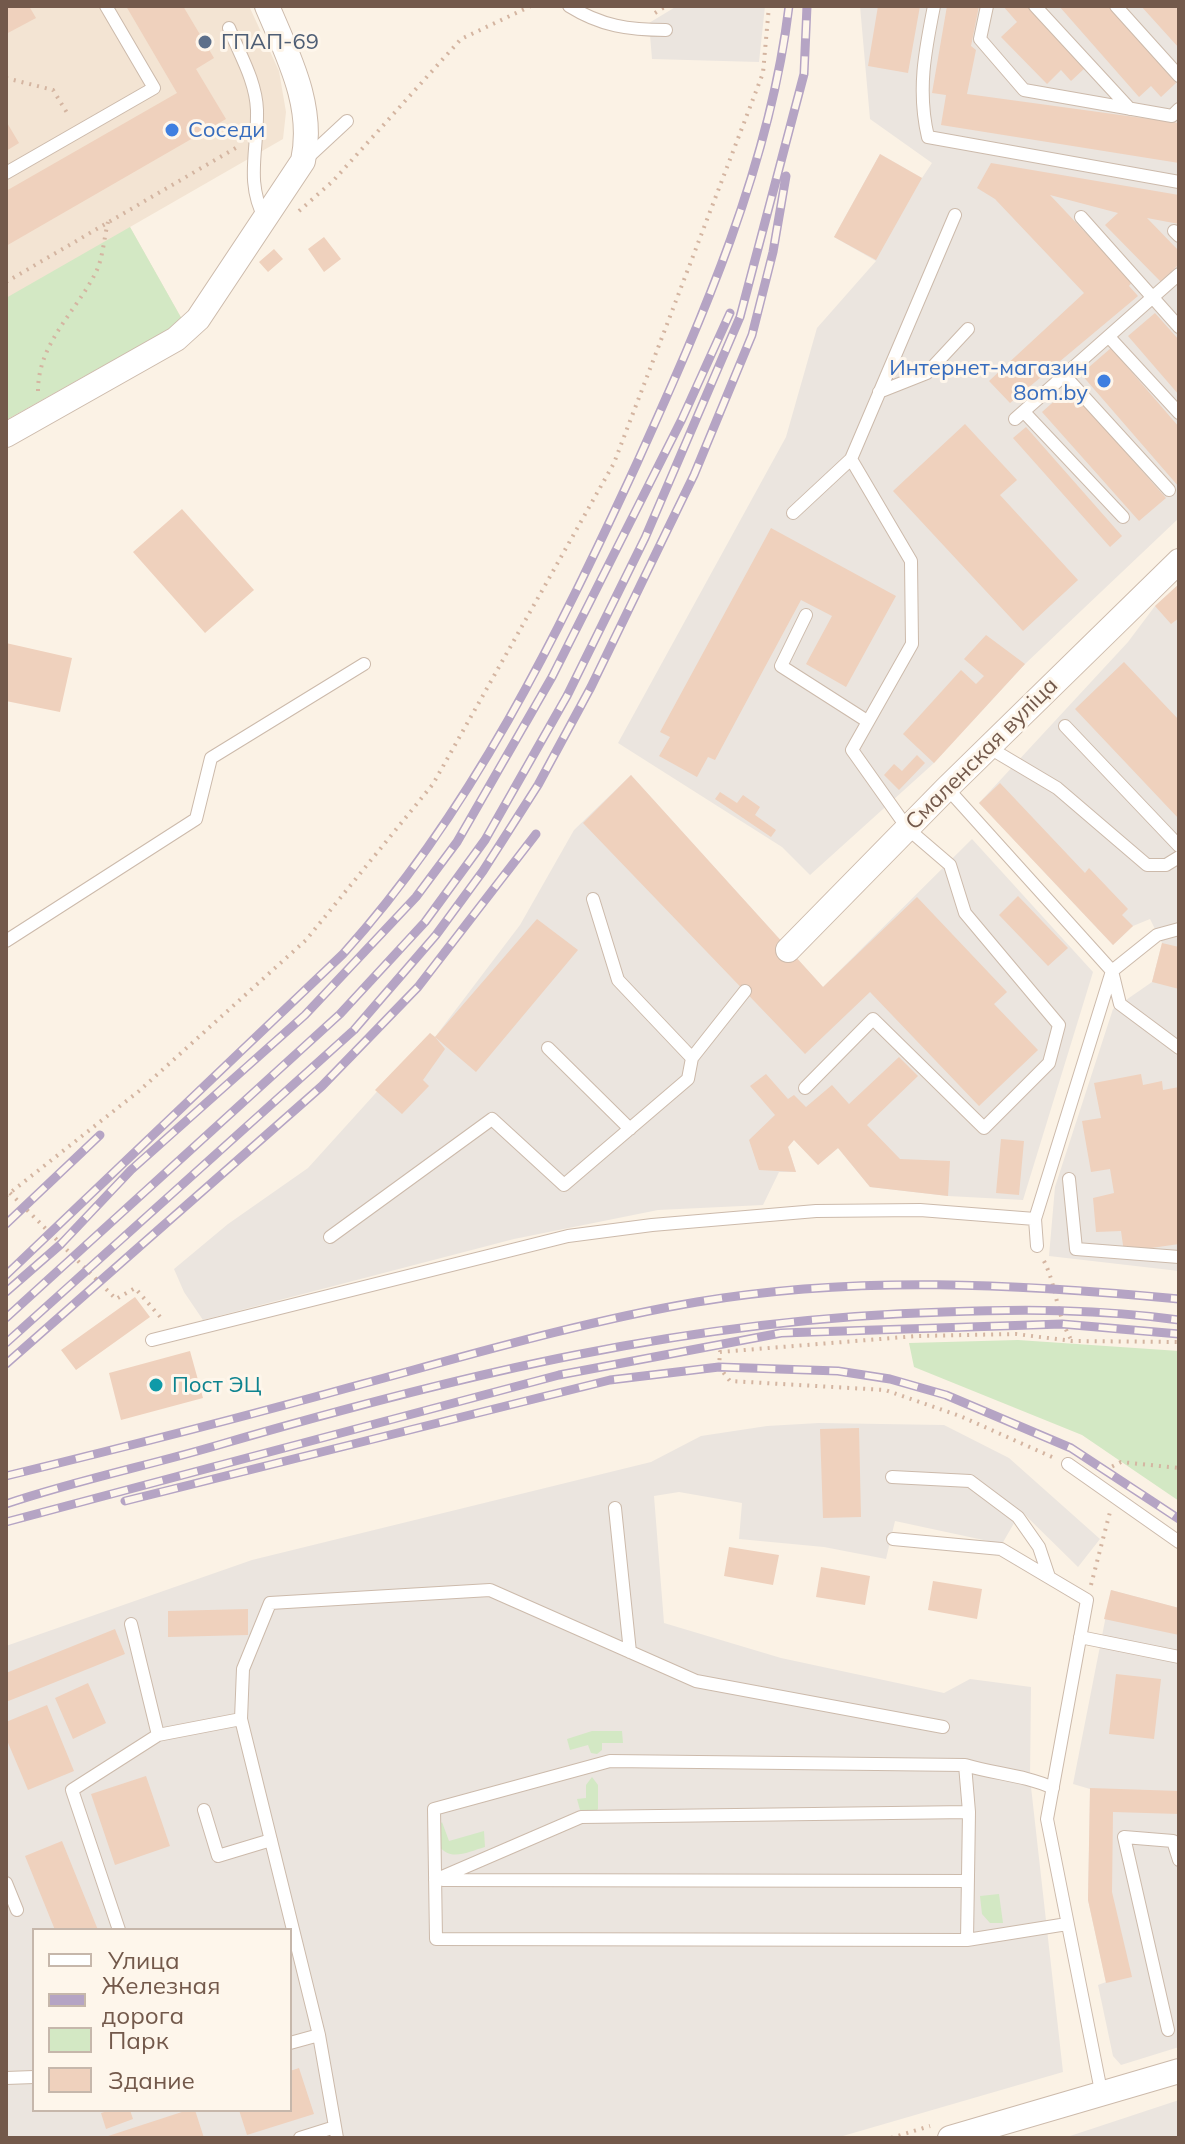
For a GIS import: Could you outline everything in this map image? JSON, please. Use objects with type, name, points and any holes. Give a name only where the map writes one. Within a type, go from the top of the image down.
[{"type":"street","points":[[6,435],[176,339],[198,319],[303,161],[309,133],[297,75],[267,6]]},
{"type":"street","name":"Смаленская вуліца","points":[[788,950],[988,747],[1179,561]]},
{"type":"street","points":[[950,2138],[1101,2091],[1179,2071]]},
{"type":"lane","points":[[6,173],[154,88],[106,6]]},
{"type":"lane","points":[[569,6],[605,24],[629,31],[666,30]]},
{"type":"lane","points":[[934,6],[923,66],[921,106],[928,137],[1179,182]]},
{"type":"lane","points":[[987,6],[980,39],[1024,90],[1172,116],[1179,109]]},
{"type":"lane","points":[[1035,6],[1130,109]]},
{"type":"lane","points":[[1116,6],[1179,76]]},
{"type":"lane","points":[[229,28],[253,84],[257,110],[252,179],[255,200],[265,219]]},
{"type":"lane","points":[[303,161],[347,121]]},
{"type":"lane","points":[[793,513],[851,459],[955,215]]},
{"type":"lane","points":[[1081,217],[1179,327]]},
{"type":"lane","points":[[1123,517],[1020,416],[1179,274]]},
{"type":"lane","points":[[879,392],[927,373],[968,329]]},
{"type":"lane","points":[[1109,337],[1179,413]]},
{"type":"lane","points":[[1065,376],[1169,490]]},
{"type":"lane","points":[[805,1088],[873,1019],[984,1128],[1049,1063],[1059,1025],[965,913],[950,865],[908,829],[852,750],[912,644],[911,561],[851,459]]},
{"type":"lane","points":[[806,615],[781,666],[867,721]]},
{"type":"lane","points":[[6,941],[196,819],[211,758],[364,664]]},
{"type":"lane","points":[[1065,726],[1179,846]]},
{"type":"lane","points":[[988,747],[1057,788],[1147,865],[1166,865],[1179,857]]},
{"type":"lane","points":[[947,788],[1112,971],[1120,1004],[1179,1048]]},
{"type":"lane","points":[[593,899],[618,980],[692,1058]]},
{"type":"lane","points":[[1037,1246],[1035,1219],[1112,971],[1157,935],[1179,929]]},
{"type":"lane","points":[[330,1237],[492,1119],[564,1185],[688,1079],[692,1058],[745,991]]},
{"type":"lane","points":[[548,1048],[630,1129]]},
{"type":"lane","points":[[1069,1179],[1076,1249],[1179,1257]]},
{"type":"lane","points":[[152,1340],[568,1236],[816,1211],[920,1210],[1035,1219]]},
{"type":"lane","points":[[1068,1464],[1179,1542]]},
{"type":"lane","points":[[892,1477],[970,1481],[1018,1517],[1039,1547],[1049,1577]]},
{"type":"lane","points":[[615,1508],[630,1652]]},
{"type":"lane","points":[[893,1539],[1001,1549],[1087,1600],[1047,1819],[1101,2091]]},
{"type":"lane","points":[[300,2138],[336,2132],[319,2035],[241,1719],[243,1669],[270,1603],[490,1590],[696,1681],[943,1727]]},
{"type":"lane","points":[[131,1624],[158,1735]]},
{"type":"lane","points":[[1080,1637],[1179,1657]]},
{"type":"lane","points":[[118,1928],[72,1790],[158,1735],[241,1719]]},
{"type":"lane","points":[[1053,1788],[1030,1778],[1001,1776],[965,1765],[610,1761],[434,1809],[436,1939],[967,1940],[1067,1924]]},
{"type":"lane","points":[[965,1765],[969,1812],[967,1940]]},
{"type":"lane","points":[[204,1810],[218,1856],[271,1840]]},
{"type":"lane","points":[[435,1880],[581,1817],[969,1812]]},
{"type":"lane","points":[[1168,2030],[1124,1837],[1173,1841],[1179,1860]]},
{"type":"lane","points":[[435,1880],[968,1881]]},
{"type":"lane","points":[[6,1883],[17,1910]]},
{"type":"lane","points":[[292,2042],[319,2035]]},
{"type":"lane","points":[[6,2078],[32,2077]]},
{"type":"path","points":[[265,219],[302,210],[333,181],[461,39],[531,6]]},
{"type":"path","points":[[174,1333],[135,1288],[116,1299],[8,1194],[139,1091],[306,940],[433,784],[614,463],[763,73],[769,6]]},
{"type":"path","points":[[6,78],[53,90],[78,132]]},
{"type":"path","points":[[6,282],[229,152]]},
{"type":"path","points":[[38,417],[38,378],[59,324],[97,271],[108,222]]},
{"type":"path","points":[[1037,1246],[1051,1276],[1062,1324],[1072,1341]]},
{"type":"path","points":[[1068,1464],[960,1416],[885,1390],[730,1381],[719,1367],[720,1352],[917,1336],[1016,1334],[1072,1341],[1179,1342]]},
{"type":"path","points":[[1087,1600],[1115,1495],[1105,1468],[1121,1462],[1168,1466],[1179,1471]]},
{"type":"shaded area","points":[[6,6],[249,6],[279,71],[286,112],[283,139],[130,227],[183,321],[6,420]]},
{"type":"shaded area","points":[[677,6],[765,6],[759,62],[652,59],[649,23]]},
{"type":"shaded area","points":[[860,6],[1179,6],[1179,518],[1025,664],[934,763],[810,875],[782,847],[618,743],[786,437],[817,328],[876,261],[834,237],[880,154],[922,178],[932,163],[870,119]]},
{"type":"shaded area","points":[[1179,584],[1179,1271],[1049,1256],[1055,1187],[1113,1009],[1152,982],[1162,943],[1150,919],[1133,926],[1113,945],[979,803],[1128,642],[1155,606]]},
{"type":"shaded area","points":[[631,775],[823,987],[972,839],[1093,972],[1023,1200],[870,1187],[838,1148],[818,1165],[794,1140],[788,1147],[796,1172],[779,1172],[763,1205],[658,1210],[514,1239],[203,1320],[184,1292],[174,1269],[228,1224],[308,1168],[430,1033],[435,1037],[520,925],[574,830]]},
{"type":"shaded area","points":[[819,1423],[944,1425],[1009,1458],[1100,1539],[1078,1567],[1021,1511],[1002,1544],[895,1521],[886,1559],[824,1547],[739,1539],[742,1503],[679,1492],[654,1496],[664,1623],[781,1658],[944,1693],[970,1679],[1031,1687],[1030,1778],[1063,2072],[836,2138],[6,2138],[6,1646],[252,1560],[651,1462],[701,1436],[767,1426]]},
{"type":"shaded area","points":[[1111,1590],[1179,1608],[1179,2047],[1121,2065],[1113,2056],[1098,1985],[1106,1982],[1088,1900],[1090,1789],[1073,1784]]},
{"type":"shaded area","points":[[1179,2100],[1179,2138],[1064,2138]]},
{"type":"green space","points":[[130,227],[183,321],[6,420],[6,298]]},
{"type":"green space","points":[[1018,1340],[1179,1351],[1179,1501],[1082,1435],[914,1367],[909,1343]]},
{"type":"green space","points":[[592,1731],[622,1731],[623,1743],[602,1743],[602,1750],[597,1754],[591,1753],[588,1745],[570,1750],[567,1739]]},
{"type":"green space","points":[[592,1777],[598,1785],[598,1809],[589,1819],[580,1810],[577,1799],[586,1798],[586,1785]]},
{"type":"green space","points":[[442,1822],[449,1841],[484,1831],[485,1847],[459,1854],[447,1853],[437,1843],[438,1828]]},
{"type":"green space","points":[[999,1894],[1003,1923],[990,1923],[982,1914],[980,1896]]},
{"type":"building","points":[[6,6],[29,6],[36,18],[6,34]]},
{"type":"building","points":[[126,6],[183,6],[214,58],[196,69],[226,119],[6,246],[6,191],[177,93]]},
{"type":"building","points":[[878,6],[920,6],[908,73],[868,66]]},
{"type":"building","points":[[947,6],[979,6],[971,46],[976,50],[967,94],[1179,123],[1179,163],[941,125],[946,95],[932,93]]},
{"type":"building","points":[[1003,6],[1030,6],[1086,67],[1071,81],[1061,70],[1047,84],[1001,37],[1017,22]]},
{"type":"building","points":[[1059,6],[1109,6],[1176,83],[1161,97],[1151,86],[1139,97]]},
{"type":"building","points":[[1141,6],[1179,6],[1179,48]]},
{"type":"building","points":[[6,121],[19,143],[6,151]]},
{"type":"building","points":[[880,154],[922,178],[876,260],[834,237]]},
{"type":"building","points":[[991,163],[1179,195],[1179,224],[1147,218],[1179,251],[1179,264],[1161,282],[1105,225],[1118,213],[1050,195],[1132,282],[1129,286],[1138,296],[1010,403],[989,381],[1084,293],[995,199],[977,188]]},
{"type":"building","points":[[324,237],[341,259],[324,272],[308,249]]},
{"type":"building","points":[[274,249],[283,259],[268,272],[259,262]]},
{"type":"building","points":[[1155,313],[1179,340],[1179,395],[1128,336]]},
{"type":"building","points":[[1111,348],[1179,427],[1179,487],[1081,374]]},
{"type":"building","points":[[1069,388],[1166,498],[1139,521],[1042,412]]},
{"type":"building","points":[[965,424],[1017,480],[1000,495],[1078,580],[1023,631],[893,491]]},
{"type":"building","points":[[1026,427],[1122,536],[1110,547],[1013,438]]},
{"type":"building","points":[[182,509],[254,590],[205,633],[133,552]]},
{"type":"building","points":[[771,528],[896,596],[846,687],[806,664],[832,616],[801,600],[715,760],[708,757],[697,777],[659,756],[670,737],[660,732]]},
{"type":"building","points":[[1179,584],[1179,618],[1171,624],[1155,606]]},
{"type":"building","points":[[986,635],[1025,664],[934,763],[903,734],[961,670],[976,684],[984,676],[964,659]]},
{"type":"building","points":[[6,643],[72,658],[60,712],[6,701]]},
{"type":"building","points":[[1124,662],[1179,720],[1179,819],[1075,709]]},
{"type":"building","points":[[917,755],[925,763],[899,790],[884,775],[894,764],[902,771]]},
{"type":"building","points":[[631,775],[823,987],[917,897],[1007,992],[994,1004],[1038,1050],[979,1106],[870,992],[805,1054],[583,823]]},
{"type":"building","points":[[1000,783],[1085,873],[1089,868],[1128,909],[1122,915],[1133,926],[1113,945],[979,803]]},
{"type":"building","points":[[720,792],[737,803],[743,795],[760,807],[755,815],[776,830],[771,837],[715,799]]},
{"type":"building","points":[[1018,896],[1068,948],[1048,966],[999,915]]},
{"type":"building","points":[[537,919],[578,950],[476,1072],[435,1037]]},
{"type":"building","points":[[1162,943],[1179,947],[1179,989],[1152,982]]},
{"type":"building","points":[[430,1033],[445,1049],[423,1080],[429,1086],[402,1114],[375,1090]]},
{"type":"building","points":[[899,1057],[918,1076],[867,1125],[900,1159],[950,1161],[948,1196],[870,1187],[838,1148],[818,1165],[794,1140],[788,1147],[796,1172],[759,1170],[749,1140],[775,1115],[750,1086],[766,1074],[788,1099],[794,1095],[806,1107],[832,1085],[849,1104]]},
{"type":"building","points":[[1141,1074],[1143,1085],[1162,1081],[1163,1090],[1179,1087],[1179,1244],[1124,1252],[1121,1231],[1096,1232],[1093,1198],[1114,1193],[1110,1169],[1091,1172],[1082,1121],[1101,1118],[1094,1083]]},
{"type":"building","points":[[1001,1139],[1024,1141],[1019,1195],[996,1193]]},
{"type":"building","points":[[135,1297],[150,1317],[76,1370],[61,1350]]},
{"type":"building","name":"Пост ЭЦ","points":[[190,1351],[203,1398],[121,1420],[109,1373]]},
{"type":"building","points":[[859,1428],[861,1517],[823,1518],[820,1429]]},
{"type":"building","points":[[729,1547],[779,1555],[773,1585],[724,1576]]},
{"type":"building","points":[[821,1567],[870,1576],[865,1605],[816,1597]]},
{"type":"building","points":[[933,1581],[982,1589],[977,1619],[928,1610]]},
{"type":"building","points":[[1111,1590],[1179,1608],[1179,1635],[1104,1619]]},
{"type":"building","points":[[248,1609],[248,1635],[168,1637],[168,1611]]},
{"type":"building","points":[[115,1629],[125,1654],[6,1702],[6,1673]]},
{"type":"building","points":[[1116,1674],[1161,1679],[1154,1739],[1109,1734]]},
{"type":"building","points":[[88,1683],[106,1723],[73,1739],[55,1698]]},
{"type":"building","points":[[47,1705],[74,1771],[28,1790],[6,1738],[6,1722]]},
{"type":"building","points":[[146,1776],[170,1846],[115,1865],[91,1794]]},
{"type":"building","points":[[1090,1788],[1179,1791],[1179,1814],[1113,1812],[1112,1892],[1132,1977],[1106,1983],[1088,1900]]},
{"type":"building","points":[[62,1841],[97,1928],[54,1928],[25,1856]]},
{"type":"building","points":[[299,2068],[314,2114],[247,2135],[240,2112],[292,2112],[292,2070]]},
{"type":"building","points":[[131,2112],[133,2119],[106,2129],[101,2113]]},
{"type":"building","points":[[182,2112],[196,2112],[204,2138],[102,2138]]},
{"type":"railway","points":[[6,1275],[343,954],[389,899],[472,781],[543,657],[575,593],[637,463],[709,296],[731,239],[767,124],[789,6]]},
{"type":"railway","points":[[6,1318],[340,1014],[425,922],[485,840],[567,696],[645,538],[740,317],[804,74],[807,6]]},
{"type":"railway","points":[[6,1343],[354,1030],[436,935],[483,871],[538,785],[591,687],[694,475],[752,335],[773,252],[786,176]]},
{"type":"railway","points":[[6,1292],[61,1244],[131,1170],[305,1015],[416,897],[457,842],[552,677],[682,419],[730,313]]},
{"type":"railway","points":[[6,1364],[322,1086],[418,987],[536,834]]},
{"type":"railway","points":[[6,1224],[100,1135]]},
{"type":"railway","points":[[6,1476],[222,1422],[523,1340],[697,1302],[817,1288],[877,1285],[998,1286],[1179,1299]]},
{"type":"railway","points":[[6,1504],[396,1396],[485,1374],[666,1339],[757,1326],[944,1312],[1062,1311],[1179,1320]]},
{"type":"railway","points":[[6,1522],[559,1375],[781,1333],[1062,1324],[1179,1334]]},
{"type":"railway","points":[[125,1501],[610,1380],[719,1367],[838,1371],[890,1379],[946,1395],[1071,1448],[1179,1519]]},
{"type":"place","name":"ГПАП-69","points":[[205,42]]},
{"type":"place","name":"Соседи","points":[[172,130]]},
{"type":"place","name":"Интернет-магазин 8om.by","points":[[1104,381]]},
{"type":"place","name":"Пост ЭЦ","points":[[156,1385]]}]
